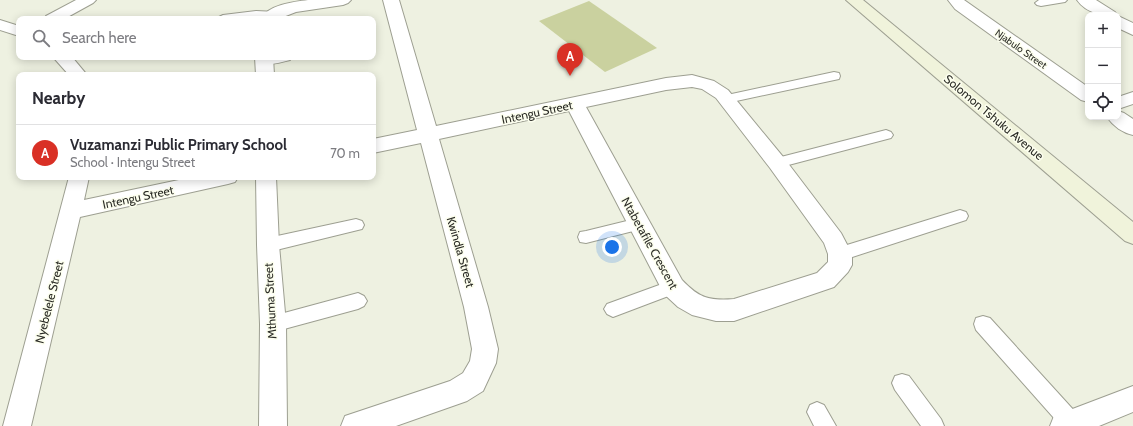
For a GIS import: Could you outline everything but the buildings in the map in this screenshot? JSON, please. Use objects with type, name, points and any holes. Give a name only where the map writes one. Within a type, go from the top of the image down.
[{"type":"street","points":[[58,16],[88,0]]},
{"type":"street","points":[[272,16],[290,8],[343,0]]},
{"type":"street","name":"Kwindla Street","points":[[355,426],[457,392],[473,382],[483,363],[485,349],[476,307],[391,0]]},
{"type":"street","name":"Solomon Tshuku Avenue","points":[[854,0],[1133,235]]},
{"type":"street","name":"Njabulo Street","points":[[956,0],[961,6],[977,18],[1085,94]]},
{"type":"street","points":[[1085,0],[1104,12]]},
{"type":"street","points":[[0,25],[16,30]]},
{"type":"street","points":[[66,60],[72,65],[76,72]]},
{"type":"street","name":"Intengu Street","points":[[376,145],[684,80],[701,82],[715,89],[727,99]]},
{"type":"street","points":[[1121,101],[1133,98]]},
{"type":"street","points":[[727,99],[834,239],[840,254]]},
{"type":"street","name":"Ntabetafile Crescent","points":[[575,104],[673,287],[684,299],[695,306],[720,312],[734,310],[825,280],[840,265],[840,254]]},
{"type":"street","points":[[1121,120],[1133,129]]},
{"type":"street","name":"Nyebelele Street","points":[[17,426],[79,180]]},
{"type":"street","name":"Intengu Street","points":[[71,211],[214,180]]},
{"type":"street","name":"Mthuma Street","points":[[266,180],[272,324],[273,426]]},
{"type":"street","points":[[1068,424],[1133,399]]},
{"type":"lane","points":[[1041,3],[1061,0]]},
{"type":"lane","points":[[243,16],[256,14],[265,16]]},
{"type":"lane","points":[[264,64],[277,60]]},
{"type":"lane","points":[[727,99],[834,76]]},
{"type":"lane","points":[[777,163],[886,135]]},
{"type":"lane","points":[[840,254],[960,216]]},
{"type":"lane","points":[[586,237],[639,224]]},
{"type":"lane","points":[[268,245],[356,225]]},
{"type":"lane","points":[[613,309],[673,287]]},
{"type":"lane","points":[[272,324],[358,301]]},
{"type":"lane","points":[[983,324],[1068,424]]},
{"type":"lane","points":[[902,383],[934,426]]},
{"type":"green space","points":[[589,1],[657,48],[605,72],[539,21]]},
{"type":"place","name":"Vuzamanzi Public Primary School","points":[[570,76]]}]
